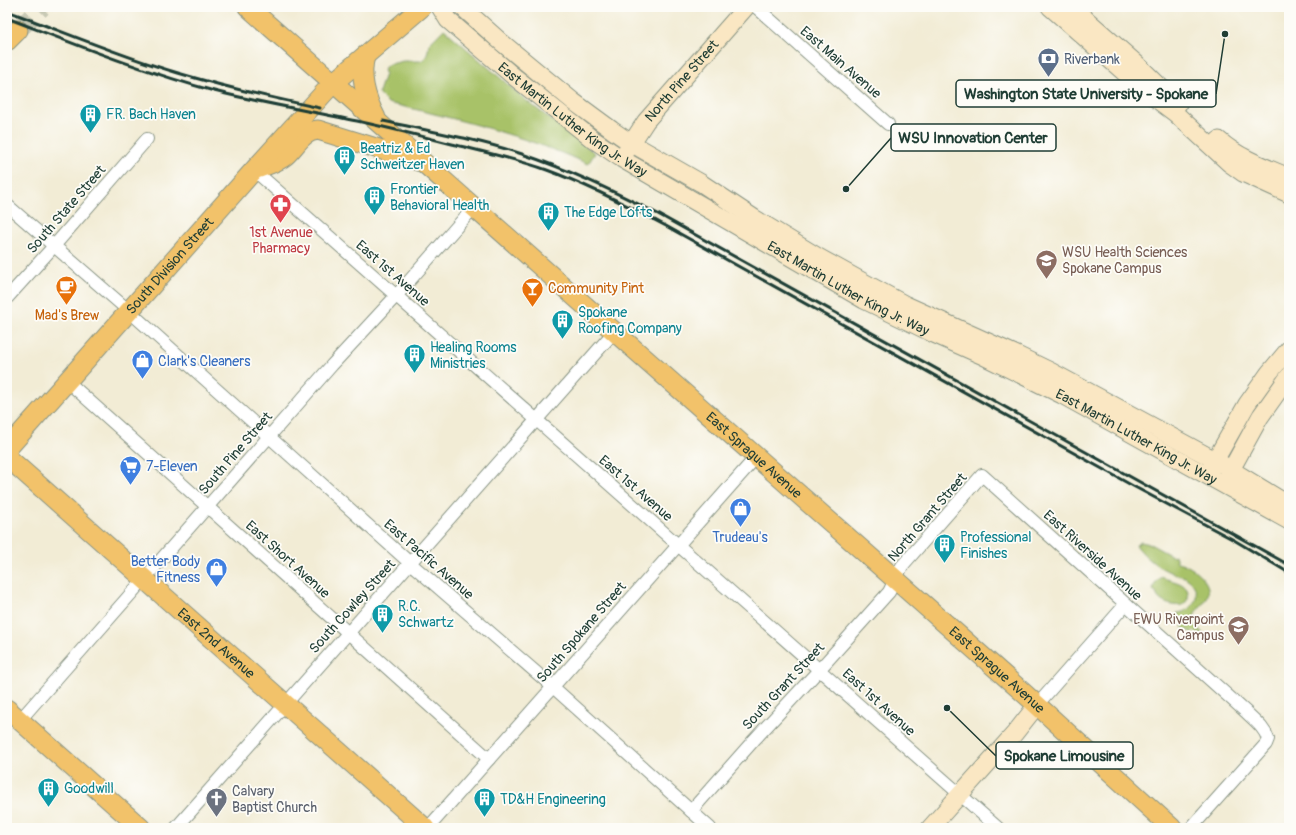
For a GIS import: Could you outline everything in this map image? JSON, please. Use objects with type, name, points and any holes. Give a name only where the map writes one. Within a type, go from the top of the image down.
[{"type":"main road","name":"East Sprague Avenue","points":[[248,7],[614,332],[757,456],[1037,705],[1172,828]]},
{"type":"main road","name":"South Division Street","points":[[7,449],[254,170],[334,84],[422,7]]},
{"type":"main road","points":[[365,56],[362,75],[364,87],[368,100],[379,123]]},
{"type":"main road","points":[[254,170],[284,157],[306,133],[313,130],[318,130],[425,164]]},
{"type":"main road","name":"East 2nd Avenue","points":[[7,457],[427,828]]},
{"type":"main road","points":[[13,714],[141,828]]},
{"type":"street","name":"East Martin Luther King Jr. Way","points":[[440,7],[448,20],[512,75],[591,138],[622,159],[864,300],[981,355],[1211,468]]},
{"type":"street","name":"East Martin Luther King Jr. Way","points":[[462,7],[500,41],[574,102],[612,130],[631,143],[701,183],[785,237],[862,282],[906,305],[1017,354],[1052,372],[1227,477],[1289,505]]},
{"type":"street","name":"North Pine Street","points":[[622,159],[646,121],[746,7]]},
{"type":"street","name":"East Main Avenue","points":[[756,7],[888,124]]},
{"type":"street","points":[[1050,7],[1144,90],[1176,114],[1243,173],[1289,194]]},
{"type":"street","points":[[1072,7],[1139,66],[1169,96],[1220,142],[1244,158],[1289,177]]},
{"type":"street","name":"South State Street","points":[[7,298],[147,139]]},
{"type":"street","name":"East 1st Avenue","points":[[254,170],[998,828]]},
{"type":"street","name":"East Pacific Avenue","points":[[7,204],[129,311],[410,563],[553,687],[710,828]]},
{"type":"street","name":"South Pine Street","points":[[13,714],[145,579],[332,365],[474,208]]},
{"type":"street","name":"South Cowley Street","points":[[176,828],[614,332]]},
{"type":"street","points":[[1211,468],[1247,404],[1269,373],[1289,349]]},
{"type":"street","points":[[1227,477],[1260,417],[1289,376]]},
{"type":"street","name":"East Short Avenue","points":[[67,381],[489,760]]},
{"type":"street","name":"South Spokane Street","points":[[427,828],[489,760],[757,456]]},
{"type":"street","name":"North Grant Street","points":[[895,579],[902,566],[982,476]]},
{"type":"street","name":"East Riverside Avenue","points":[[982,476],[1262,727],[1268,739],[1262,749],[1191,828]]},
{"type":"street","name":"East Martin Luther King Jr. Way","points":[[1227,477],[1289,521]]},
{"type":"street","name":"South Grant Street","points":[[691,812],[754,740],[889,592],[895,579]]},
{"type":"street","points":[[930,828],[1015,733],[1037,705],[1125,605]]},
{"type":"green space","points":[[444,29],[528,102],[595,153],[588,164],[539,144],[514,136],[439,115],[388,103],[379,92],[385,74],[384,69],[387,65],[403,61],[421,61],[426,57],[430,43]]},
{"type":"green space","points":[[1141,542],[1150,544],[1172,556],[1175,555],[1177,562],[1193,569],[1207,584],[1207,598],[1196,612],[1194,619],[1196,626],[1203,634],[1202,635],[1199,633],[1197,634],[1194,631],[1192,633],[1182,627],[1183,623],[1177,613],[1188,609],[1195,601],[1196,590],[1193,585],[1186,578],[1167,571],[1152,562],[1136,545]]},
{"type":"green space","points":[[1161,577],[1178,582],[1185,586],[1187,589],[1188,598],[1183,605],[1171,605],[1159,599],[1156,592],[1153,590],[1155,583]]},
{"type":"tunnel","points":[[18,30],[42,7]]},
{"type":"railway","points":[[7,11],[156,66],[231,88],[320,108]]},
{"type":"railway","points":[[7,18],[110,57],[214,91],[405,132],[512,159],[547,170],[577,182],[666,226],[1133,486],[1234,540],[1289,573]]},
{"type":"railway","points":[[383,121],[470,140],[522,154],[591,181],[625,197],[1289,565]]},
{"type":"place","name":"Washington State University - Spokane","points":[[1225,34]]},
{"type":"place","name":"Riverbank","points":[[1048,78]]},
{"type":"place","name":"FR. Bach Haven","points":[[91,134]]},
{"type":"place","name":"Beatriz & Ed Schweitzer Haven","points":[[344,176]]},
{"type":"place","name":"WSU Innovation Center","points":[[846,189]]},
{"type":"place","name":"Frontier Behavioral Health","points":[[374,216]]},
{"type":"place","name":"1st Avenue Pharmacy","points":[[281,224]]},
{"type":"place","name":"The Edge Lofts","points":[[549,232]]},
{"type":"place","name":"WSU Health Sciences Spokane Campus","points":[[1047,280]]},
{"type":"place","name":"Mad's Brew","points":[[67,306]]},
{"type":"place","name":"Community Pint","points":[[532,308]]},
{"type":"place","name":"Spokane Roofing Company","points":[[563,340]]},
{"type":"place","name":"Healing Rooms Ministries","points":[[415,374]]},
{"type":"place","name":"Clark's Cleaners","points":[[143,380]]},
{"type":"place","name":"7-Eleven","points":[[130,486]]},
{"type":"place","name":"Trudeau's","points":[[740,528]]},
{"type":"place","name":"Professional Finishes","points":[[944,564]]},
{"type":"place","name":"Better Body Fitness","points":[[216,588]]},
{"type":"place","name":"R.C. Schwartz","points":[[382,634]]},
{"type":"place","name":"EWU Riverpoint Campus","points":[[1239,646]]},
{"type":"place","name":"Spokane Limousine","points":[[947,708]]},
{"type":"place","name":"Goodwill","points":[[48,808]]},
{"type":"place","name":"Calvary Baptist Church","points":[[216,818]]},
{"type":"place","name":"TD&H Engineering","points":[[485,818]]}]
